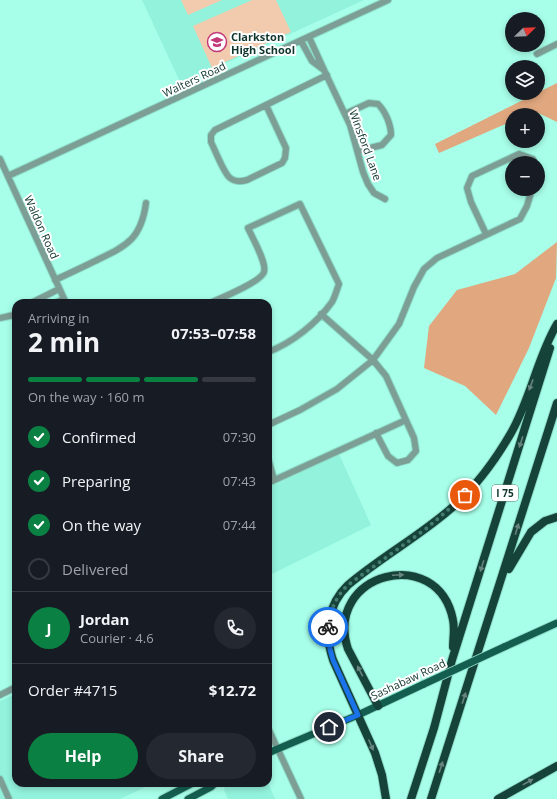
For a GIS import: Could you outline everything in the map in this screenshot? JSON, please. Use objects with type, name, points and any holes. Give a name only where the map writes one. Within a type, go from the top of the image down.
[{"type":"highway","name":"I 75","points":[[411,799],[434,728],[452,660],[557,324]]},
{"type":"highway","points":[[386,799],[379,765],[333,660],[330,649],[327,630],[328,621],[334,604],[342,590],[442,516],[465,495],[484,474],[517,421],[549,337],[557,324]]},
{"type":"highway","name":"I 75","points":[[431,799],[557,403]]},
{"type":"highway","points":[[497,593],[513,561],[531,532],[545,522],[557,517]]},
{"type":"highway","points":[[378,706],[348,648],[345,635],[345,622],[350,604],[366,585],[380,577],[406,574],[423,579],[438,590],[448,604],[453,620],[452,660]]},
{"type":"highway","points":[[498,799],[557,766]]},
{"type":"main road","name":"Sashabaw Road","points":[[272,751],[378,706],[557,623]]},
{"type":"main road","points":[[162,799],[186,787]]},
{"type":"main road","points":[[182,789],[188,799],[211,787]]},
{"type":"street","name":"Walters Road","points":[[8,176],[44,158],[388,0]]},
{"type":"street","name":"Winsford Lane","points":[[309,37],[350,125],[363,172],[368,184],[374,193],[385,198]]},
{"type":"street","name":"Winsford Lane","points":[[301,41],[312,61],[325,73]]},
{"type":"street","points":[[537,54],[557,44]]},
{"type":"street","points":[[266,105],[286,148],[285,158],[282,163],[247,180],[241,182],[234,180],[228,176],[211,142],[211,135],[215,130],[257,108],[266,105],[325,73]]},
{"type":"street","points":[[345,114],[369,103],[378,104],[382,108],[391,128],[391,135],[382,145],[358,151]]},
{"type":"street","points":[[515,156],[519,154],[525,156]]},
{"type":"street","name":"Waldon Road","points":[[0,160],[64,299]]},
{"type":"street","points":[[486,234],[471,202],[467,188],[472,176],[505,161]]},
{"type":"street","points":[[272,423],[300,410],[337,389],[373,360],[398,324],[414,287],[424,269],[437,258],[520,219],[527,206],[530,196]]},
{"type":"street","points":[[55,280],[113,253],[130,241],[142,223],[146,202]]},
{"type":"street","points":[[218,299],[252,283],[260,278],[264,272],[264,264],[248,228],[300,204],[339,284],[332,301],[309,327],[289,342],[272,350]]},
{"type":"street","points":[[39,299],[59,289]]},
{"type":"street","points":[[320,314],[373,360],[386,376],[414,438],[416,451],[408,460],[397,463],[388,456],[376,433]]},
{"type":"street","points":[[0,318],[12,315]]},
{"type":"street","points":[[272,481],[406,420]]},
{"type":"street","points":[[0,695],[12,689]]},
{"type":"street","points":[[272,736],[301,799]]},
{"type":"street","points":[[0,779],[9,799]]},
{"type":"shaded area","name":"Clarkston High School","points":[[142,0],[364,0],[181,84]]},
{"type":"shaded area","points":[[181,0],[222,0],[188,15]]},
{"type":"shaded area","points":[[252,0],[276,0],[291,32],[212,68],[193,26]]},
{"type":"shaded area","points":[[557,83],[557,122],[545,116],[545,108],[507,108],[523,100],[545,100],[545,89]]},
{"type":"shaded area","points":[[505,109],[505,124],[439,153],[435,144]]},
{"type":"shaded area","points":[[557,242],[556,278],[529,348],[496,415],[465,386],[424,368],[429,326],[457,290],[515,274]]},
{"type":"shaded area","points":[[339,454],[371,525],[272,574],[272,486]]},
{"type":"shaded area","points":[[12,695],[12,787],[146,787],[120,799],[0,799],[0,701]]},
{"type":"shaded area","points":[[225,787],[270,787],[275,799],[228,799],[224,790]]},
{"type":"way so far","points":[[328,627],[328,621],[334,604],[342,590],[427,528],[465,495]]},
{"type":"place","name":"Clarkston High School","points":[[217,42]]},
{"type":"route","points":[[328,627],[328,639],[333,660],[358,715],[329,727]]}]
